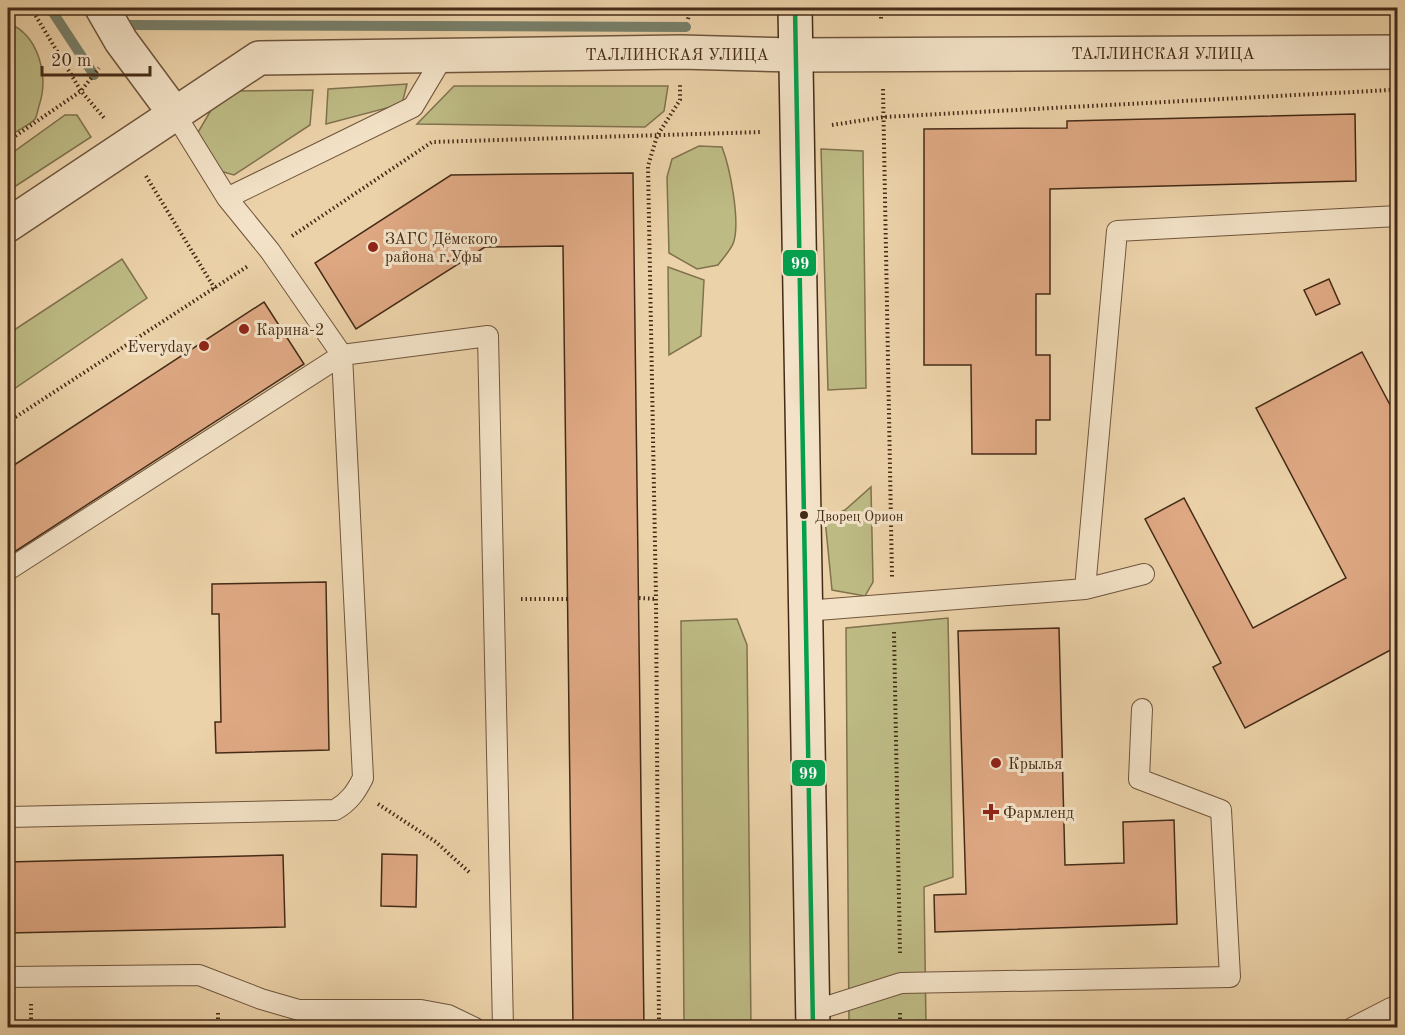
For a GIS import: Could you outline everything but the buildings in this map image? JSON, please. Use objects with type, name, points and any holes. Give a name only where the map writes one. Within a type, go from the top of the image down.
[{"type":"street","points":[[102,8],[121,41],[175,114]]},
{"type":"street","points":[[795,8],[813,1019]]},
{"type":"street","name":"ТАЛЛИНСКАЯ УЛИЦА","points":[[8,225],[259,58],[681,52],[882,56],[1398,52]]},
{"type":"lane","points":[[227,198],[413,107],[444,55]]},
{"type":"lane","points":[[8,817],[335,810],[346,803],[357,791],[363,778],[364,757],[342,354],[270,251],[227,198],[175,114]]},
{"type":"lane","points":[[1085,589],[1117,231],[1398,216]]},
{"type":"lane","points":[[8,570],[342,354],[488,336],[503,1028]]},
{"type":"lane","points":[[805,611],[1085,589],[1144,574]]},
{"type":"lane","points":[[813,1019],[901,983],[1230,977],[1221,810],[1139,779],[1142,709]]},
{"type":"lane","points":[[8,977],[199,975],[261,999],[299,1010],[421,1010],[448,1015],[475,1028]]},
{"type":"lane","points":[[1352,1028],[1391,1008],[1398,1023]]},
{"type":"path","points":[[31,8],[81,91],[128,145],[214,290]]},
{"type":"path","points":[[209,8],[298,12],[420,8]]},
{"type":"path","points":[[881,8],[901,983],[900,1028]]},
{"type":"path","points":[[659,1028],[656,599],[648,166],[657,136],[680,100],[681,52]]},
{"type":"path","points":[[8,422],[214,290],[432,142],[797,131],[884,117],[1394,90],[1398,95]]},
{"type":"path","points":[[8,141],[81,91]]},
{"type":"path","points":[[639,598],[656,599]]},
{"type":"path","points":[[494,599],[568,599]]},
{"type":"path","points":[[357,791],[435,842],[500,903]]},
{"type":"path","points":[[8,1026],[31,1025]]},
{"type":"shaded area","points":[[8,23],[19,29],[34,47],[39,58],[43,82],[35,119],[8,137]]},
{"type":"shaded area","points":[[407,84],[402,104],[326,124],[328,89]]},
{"type":"shaded area","points":[[454,86],[668,86],[664,111],[645,127],[417,124]]},
{"type":"shaded area","points":[[313,90],[310,125],[234,175],[213,169],[197,134],[214,105],[235,91]]},
{"type":"shaded area","points":[[65,115],[77,115],[91,137],[8,191],[8,156]]},
{"type":"shaded area","points":[[699,146],[722,147],[731,180],[736,232],[733,244],[718,265],[697,269],[669,253],[667,177],[672,159]]},
{"type":"shaded area","points":[[821,149],[863,151],[866,388],[828,390]]},
{"type":"shaded area","points":[[122,259],[147,298],[8,393],[8,334]]},
{"type":"shaded area","points":[[668,267],[704,280],[701,336],[669,355]]},
{"type":"shaded area","points":[[871,487],[873,582],[865,596],[832,590],[825,519],[845,510]]},
{"type":"shaded area","points":[[948,618],[953,877],[924,887],[926,1027],[849,1027],[846,628]]},
{"type":"shaded area","points":[[737,619],[747,645],[751,1027],[684,1027],[681,621]]},
{"type":"waterway","points":[[50,8],[94,75]]},
{"type":"waterway","points":[[130,25],[686,27]]},
{"type":"transit line","name":"99","points":[[795,8],[813,1028]]},
{"type":"place","name":"ЗАГС Дёмского района г.Уфы","points":[[373,247]]},
{"type":"place","name":"Карина-2","points":[[244,329]]},
{"type":"place","name":"Everyday","points":[[204,346]]},
{"type":"place","name":"Дворец Орион","points":[[804,515]]},
{"type":"place","name":"Крылья","points":[[996,763]]},
{"type":"place","name":"Фармленд","points":[[991,812]]}]
